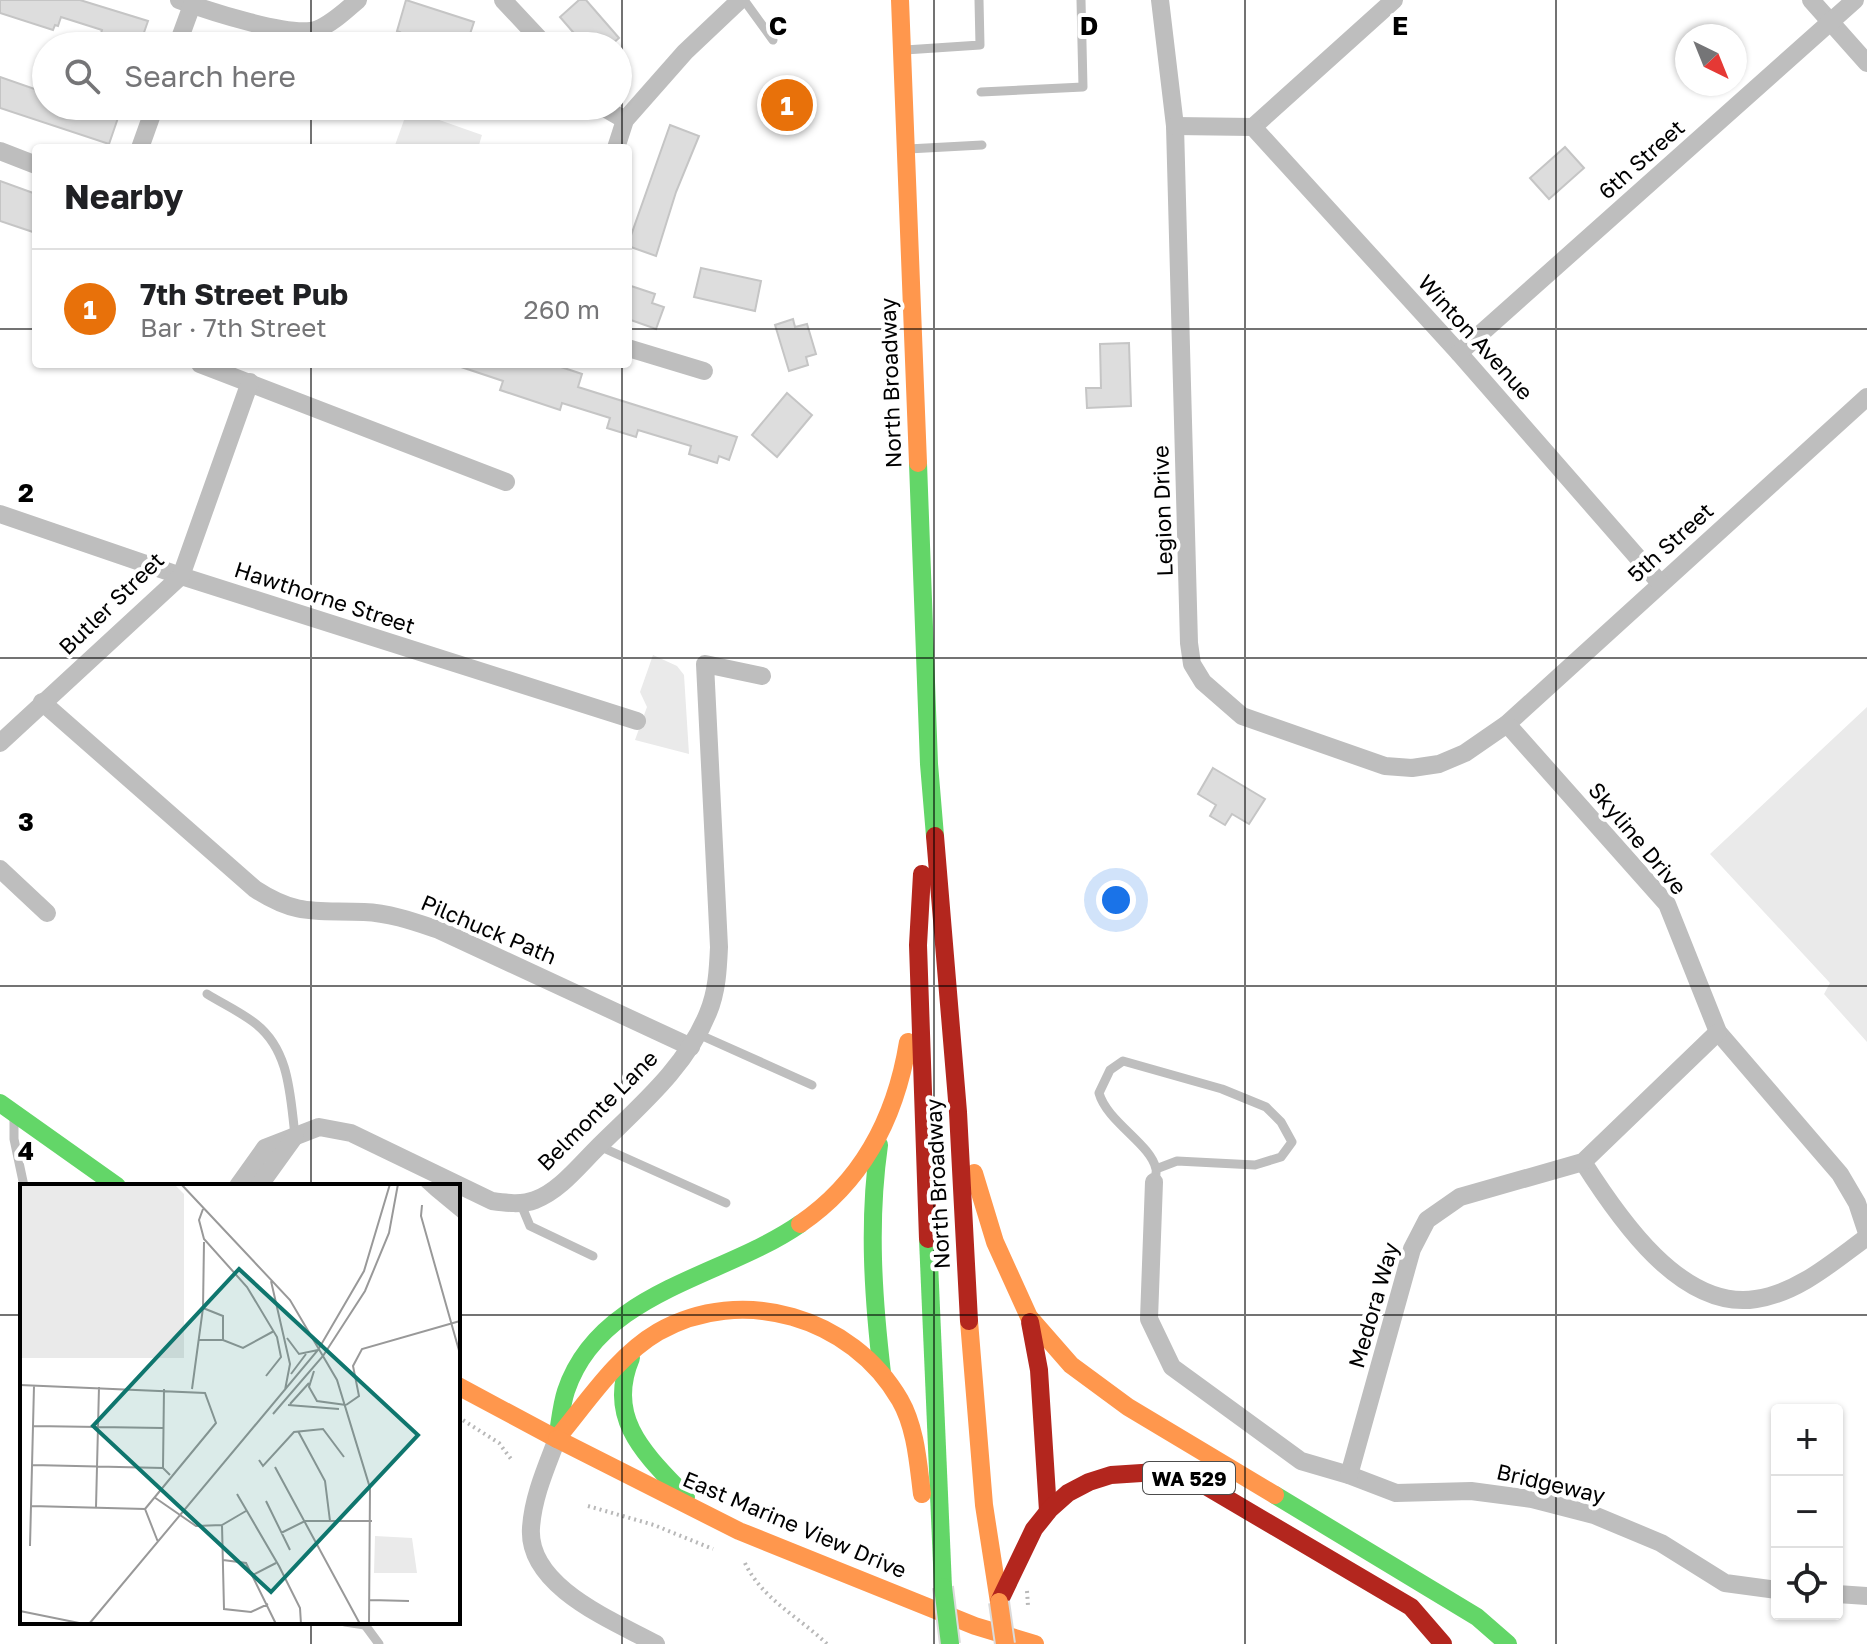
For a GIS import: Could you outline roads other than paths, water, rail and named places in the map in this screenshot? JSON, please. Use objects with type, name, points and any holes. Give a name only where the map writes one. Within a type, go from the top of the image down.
[{"type":"main road","name":"North Broadway","points":[[900,0],[929,764],[958,1112],[970,1342],[984,1505],[1005,1644]]},
{"type":"main road","name":"North Broadway","points":[[929,764],[918,945],[943,1587]]},
{"type":"main road","points":[[557,1439],[568,1386],[602,1335],[644,1302],[791,1232],[821,1209],[848,1182],[880,1136],[898,1094],[906,1059],[918,945]]},
{"type":"main road","points":[[7,1108],[114,1184]]},
{"type":"main road","points":[[958,1112],[986,1216],[1007,1273],[1029,1317],[1058,1352],[1107,1393],[1477,1617],[1508,1644]]},
{"type":"main road","points":[[880,1136],[870,1237],[882,1373]]},
{"type":"main road","points":[[557,1439],[638,1346],[658,1332],[698,1313],[743,1307],[774,1310],[807,1319],[837,1334],[857,1348],[882,1373],[901,1402],[915,1441],[925,1515],[943,1587],[950,1644]]},
{"type":"main road","points":[[1029,1317],[1039,1370],[1048,1511]]},
{"type":"main road","points":[[638,1346],[625,1368],[621,1389],[626,1424],[640,1448],[702,1514]]},
{"type":"main road","name":"East Marine View Drive","points":[[460,1387],[739,1531],[975,1626],[1035,1644]]},
{"type":"main road","name":"WA 529","points":[[999,1602],[1025,1546],[1048,1511],[1070,1492],[1104,1476],[1134,1470],[1171,1473],[1204,1485],[1411,1607],[1443,1644]]},
{"type":"main road","points":[[1411,1607],[1423,1626],[1425,1644]]},
{"type":"main road","points":[[1477,1617],[1500,1644]]},
{"type":"street","points":[[180,32],[186,2],[291,32],[316,30],[335,20],[358,0]]},
{"type":"street","points":[[503,0],[533,32]]},
{"type":"street","points":[[632,112],[685,52],[742,0]]},
{"type":"street","name":"Legion Drive","points":[[1160,0],[1175,126],[1192,664],[1203,682],[1242,716],[1385,766],[1412,768],[1439,764],[1465,753],[1507,724]]},
{"type":"street","points":[[1175,126],[1253,127],[1394,0]]},
{"type":"street","points":[[1811,0],[1867,63]]},
{"type":"street","name":"6th Street","points":[[1459,353],[1855,0]]},
{"type":"street","points":[[141,144],[150,120]]},
{"type":"street","points":[[617,144],[625,120]]},
{"type":"street","name":"Winton Avenue","points":[[1253,127],[1459,353],[1660,583]]},
{"type":"street","points":[[0,151],[32,163]]},
{"type":"street","points":[[632,349],[704,371]]},
{"type":"street","points":[[211,368],[506,482]]},
{"type":"street","name":"Butler Street","points":[[0,743],[181,576],[250,382]]},
{"type":"street","name":"5th Street","points":[[1507,724],[1867,397]]},
{"type":"street","name":"Hawthorne Street","points":[[0,514],[181,576],[637,721]]},
{"type":"street","name":"Belmonte Lane","points":[[520,1202],[535,1200],[562,1183],[654,1092],[694,1040],[709,1012],[717,980],[719,947],[705,664],[762,676]]},
{"type":"street","name":"Pilchuck Path","points":[[42,702],[255,889],[277,903],[300,911],[367,912],[406,919],[439,930],[694,1040]]},
{"type":"street","name":"Skyline Drive","points":[[1507,724],[1667,904],[1718,1032],[1840,1174],[1857,1203],[1867,1235]]},
{"type":"street","points":[[0,869],[47,913]]},
{"type":"street","name":"Medora Way","points":[[1349,1475],[1412,1249],[1427,1220],[1460,1197],[1583,1162],[1718,1032]]},
{"type":"street","points":[[239,1184],[265,1148],[319,1127],[351,1133],[457,1184]]},
{"type":"street","points":[[260,1184],[295,1135]]},
{"type":"street","points":[[1583,1162],[1613,1209],[1675,1276],[1709,1294],[1737,1300],[1758,1299],[1786,1289],[1815,1275],[1867,1235]]},
{"type":"street","name":"Bridgeway","points":[[1155,1175],[1149,1319],[1172,1367],[1301,1461],[1396,1493],[1471,1491],[1532,1499],[1594,1515],[1661,1543],[1725,1583],[1771,1589]]},
{"type":"street","points":[[460,1186],[492,1201],[520,1202]]},
{"type":"street","points":[[557,1439],[535,1498],[531,1532],[535,1554],[551,1578],[570,1596],[656,1644]]},
{"type":"street","points":[[1843,1594],[1867,1596]]},
{"type":"lane","points":[[742,0],[773,40]]},
{"type":"lane","points":[[902,50],[980,45],[979,0]]},
{"type":"lane","points":[[981,92],[1083,87],[1081,0]]},
{"type":"lane","points":[[905,149],[982,145]]},
{"type":"lane","points":[[207,994],[256,1024],[273,1042],[287,1072],[295,1135]]},
{"type":"lane","points":[[694,1040],[812,1085]]},
{"type":"lane","points":[[1123,1061],[1222,1089],[1266,1107],[1281,1122],[1292,1142],[1281,1157],[1255,1165],[1177,1161],[1155,1175],[1146,1153],[1103,1105],[1099,1093],[1110,1070],[1123,1061]]},
{"type":"lane","points":[[7,1108],[24,1184]]},
{"type":"lane","points":[[599,1146],[726,1203]]},
{"type":"lane","points":[[520,1202],[530,1226],[593,1256]]},
{"type":"lane","points":[[367,1624],[379,1644]]},
{"type":"place","name":"7th Street Pub","points":[[787,105]]}]
